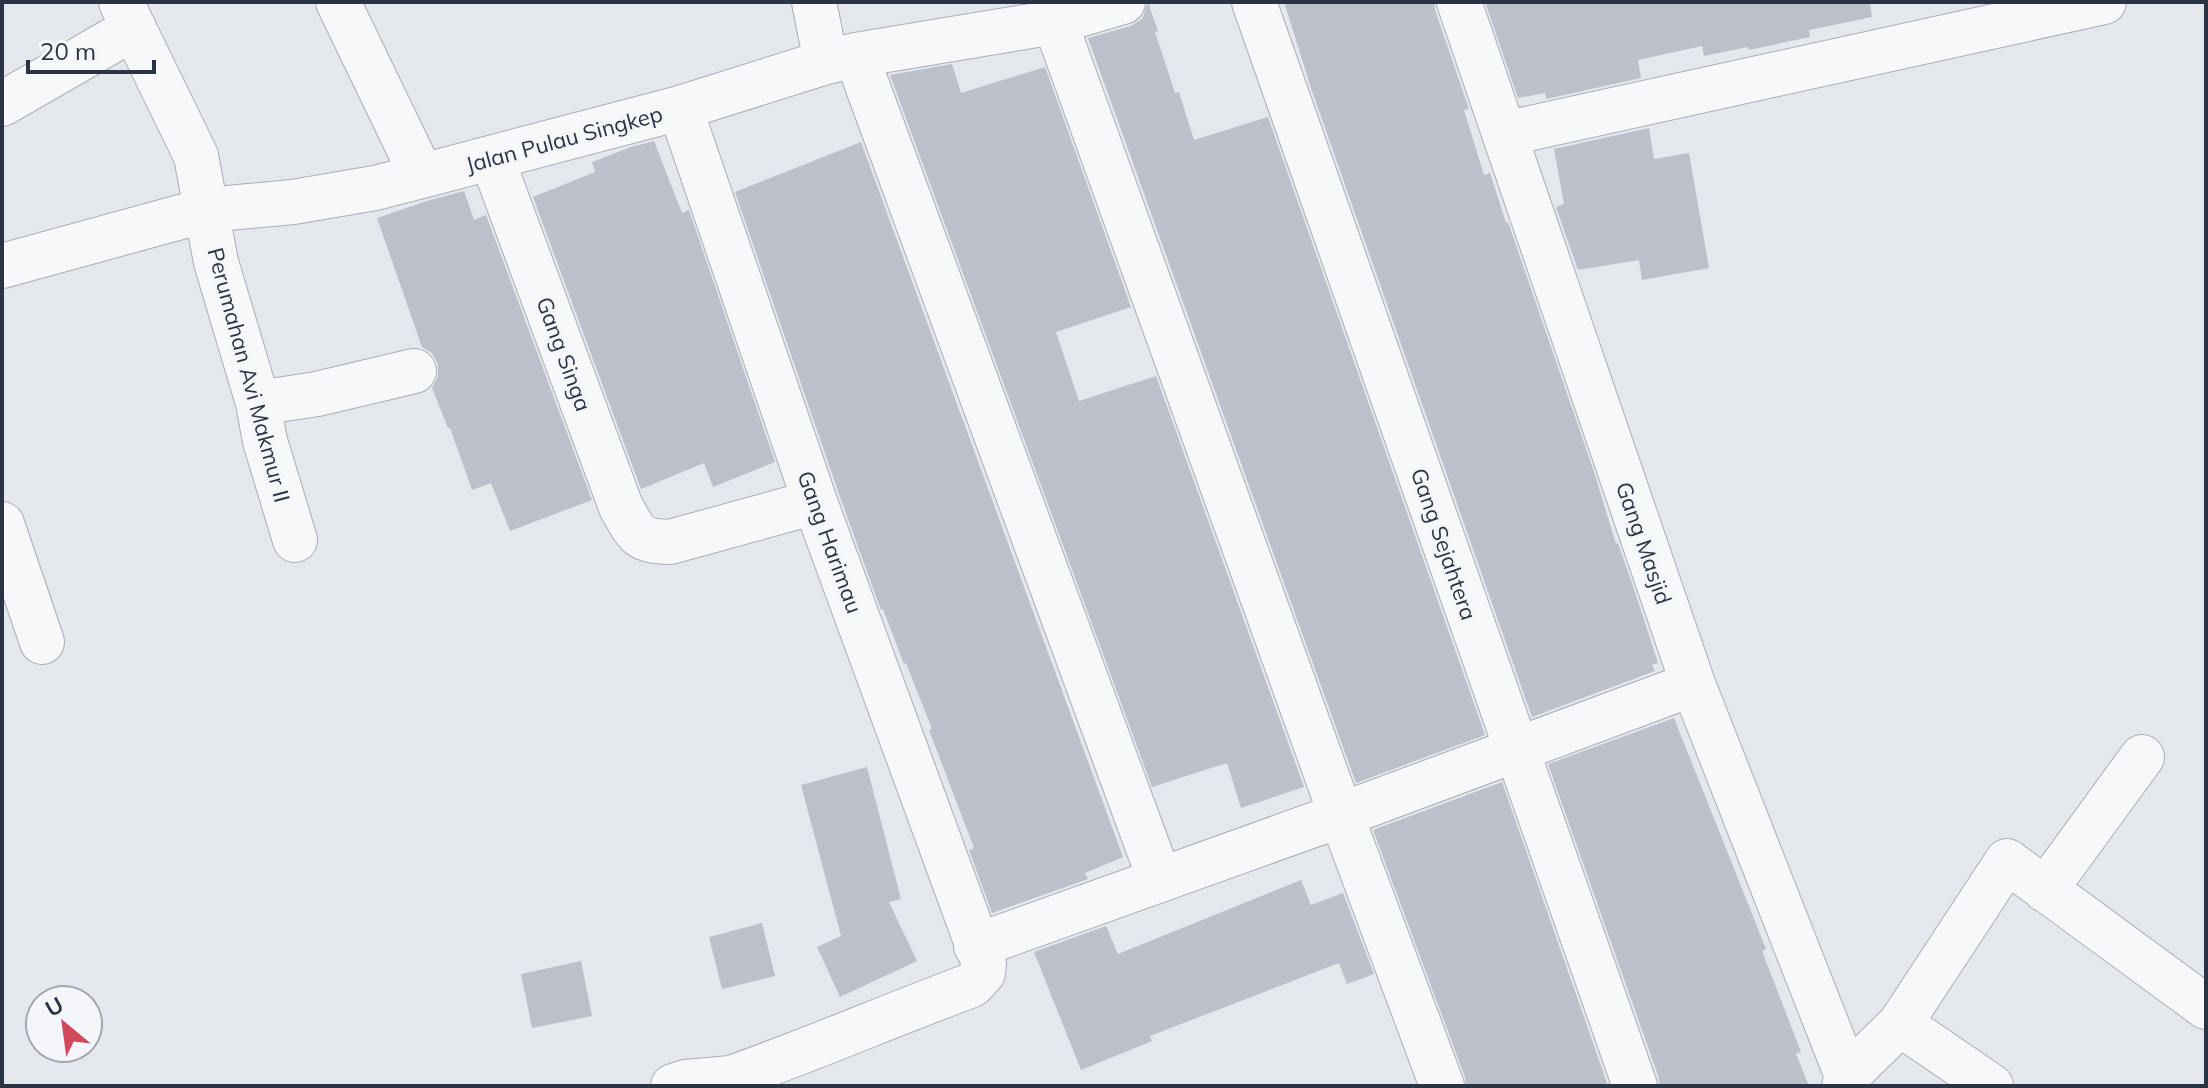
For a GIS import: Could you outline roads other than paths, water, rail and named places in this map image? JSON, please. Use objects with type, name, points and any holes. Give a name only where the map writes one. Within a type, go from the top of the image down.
[{"type":"street","points":[[338,2],[422,176]]},
{"type":"street","points":[[814,2],[841,59],[1160,880]]},
{"type":"street","name":"Gang Sejahtera","points":[[1254,2],[1635,1086]]},
{"type":"street","name":"Gang Masjid","points":[[1459,2],[1693,684],[1846,1081]]},
{"type":"street","points":[[1504,134],[2104,2]]},
{"type":"street","points":[[1088,9],[1341,815],[1442,1086]]},
{"type":"street","name":"Jalan Pulau Singkep","points":[[2,266],[206,210],[293,202],[375,188],[492,159],[680,108],[960,19],[1088,9]]},
{"type":"street","points":[[2,104],[127,15]]},
{"type":"street","name":"Perumahan Avi Makmur II","points":[[127,15],[196,156],[216,262],[295,540]]},
{"type":"street","name":"Gang Harimau","points":[[680,108],[815,502],[980,960]]},
{"type":"street","name":"Gang Singa","points":[[492,159],[621,507],[633,529],[647,542],[670,542],[815,502]]},
{"type":"street","points":[[258,403],[317,394],[414,371]]},
{"type":"street","points":[[2,524],[42,642]]},
{"type":"street","points":[[673,1086],[686,1082],[733,1082],[875,1021],[972,985],[980,960],[1160,880],[1693,684]]},
{"type":"street","points":[[2045,890],[2142,757]]},
{"type":"street","points":[[1846,1081],[1900,1024],[2007,861],[2206,1007]]},
{"type":"street","points":[[1900,1024],[1991,1086]]}]
